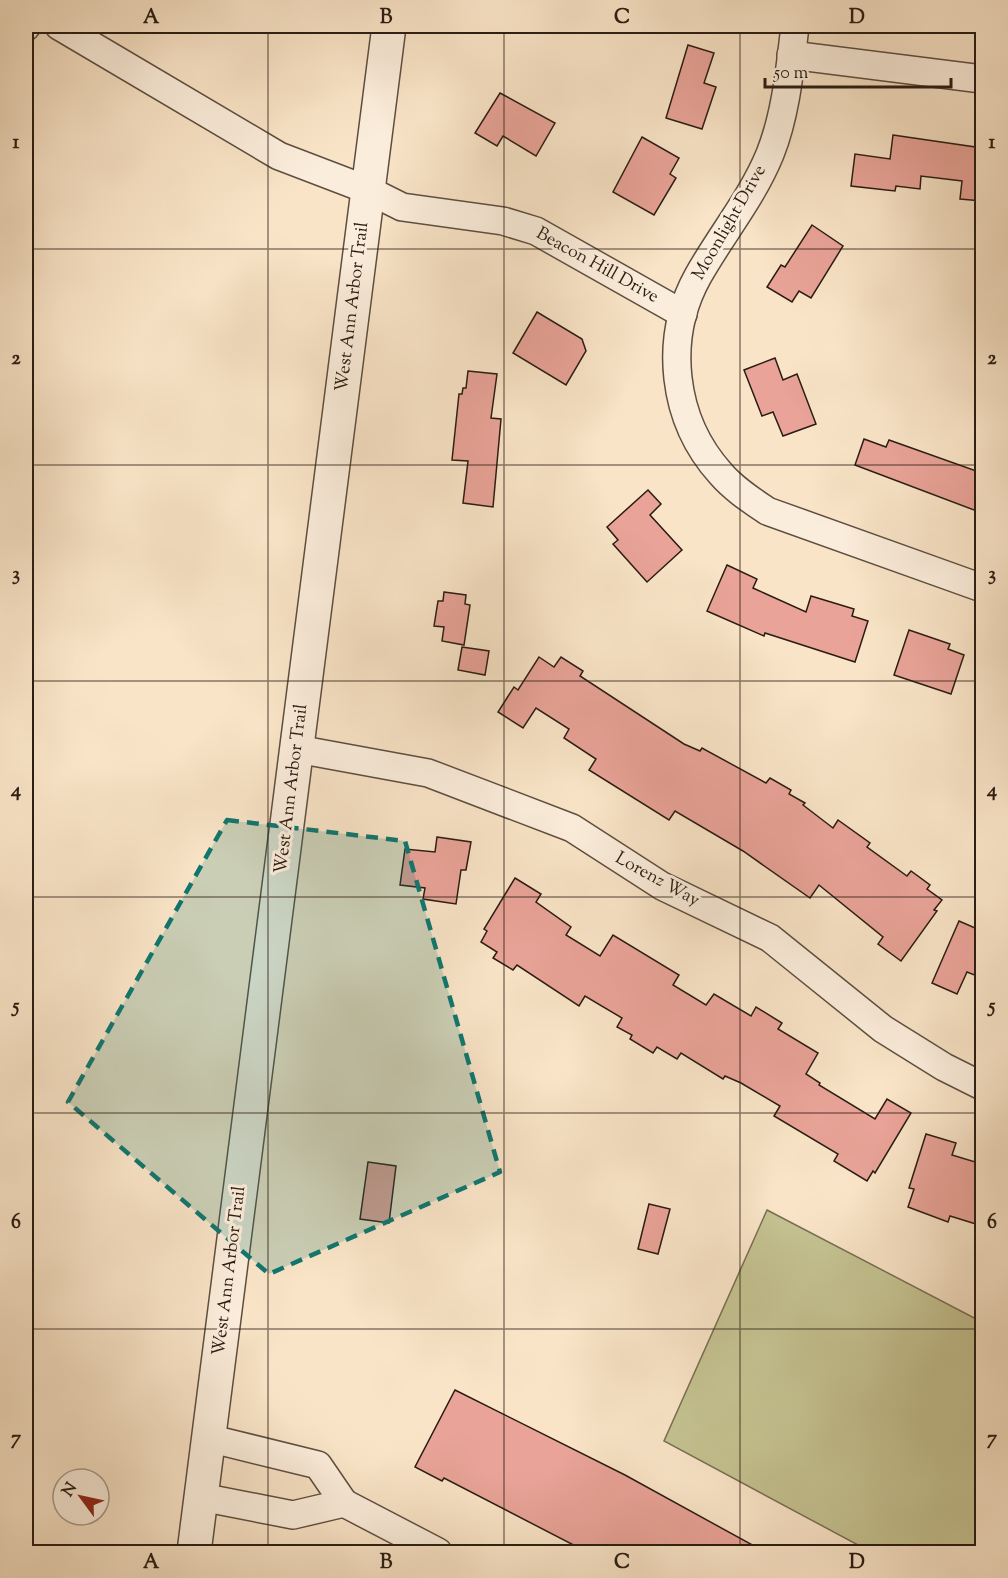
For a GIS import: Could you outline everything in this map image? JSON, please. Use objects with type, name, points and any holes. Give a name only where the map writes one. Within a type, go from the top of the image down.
[{"type":"street","name":"Beacon Hill Drive","points":[[59,26],[279,156],[368,190],[402,207],[503,221],[536,231],[683,314]]},
{"type":"street","name":"West Ann Arbor Trail","points":[[194,1552],[389,26]]},
{"type":"street","name":"Moonlight Drive","points":[[683,314],[698,276],[755,184],[770,154],[782,113],[795,26]]},
{"type":"street","points":[[792,55],[982,79]]},
{"type":"street","points":[[683,314],[677,346],[679,389],[685,414],[697,441],[722,476],[743,495],[787,520],[982,588]]},
{"type":"street","name":"Lorenz Way","points":[[297,749],[428,772],[572,828],[662,886],[770,938],[883,1029],[944,1067],[982,1086]]},
{"type":"street","points":[[208,1438],[318,1465],[344,1503],[438,1552]]},
{"type":"street","points":[[201,1497],[293,1515],[344,1503]]},
{"type":"highlighted area","points":[[227,820],[405,841],[500,1172],[269,1274],[68,1102]]},
{"type":"shaded area","points":[[767,1210],[982,1322],[982,1552],[871,1552],[664,1441]]},
{"type":"building","points":[[688,45],[714,53],[704,83],[716,87],[702,129],[666,118]]},
{"type":"building","points":[[500,93],[555,123],[536,156],[503,136],[497,146],[475,133]]},
{"type":"building","points":[[893,135],[982,148],[982,201],[960,199],[962,181],[921,176],[920,189],[896,186],[895,191],[851,186],[855,154],[890,159]]},
{"type":"building","points":[[642,137],[679,158],[670,174],[676,178],[654,215],[613,192]]},
{"type":"building","points":[[812,225],[843,246],[811,298],[799,291],[792,302],[767,287],[781,265],[785,267]]},
{"type":"building","points":[[537,312],[582,339],[586,351],[566,385],[513,353]]},
{"type":"building","points":[[775,358],[783,380],[797,374],[816,424],[783,436],[773,412],[762,416],[744,370]]},
{"type":"building","points":[[468,371],[497,374],[491,418],[501,419],[493,507],[463,503],[468,461],[452,460],[459,394],[462,394],[463,388],[466,388]]},
{"type":"building","points":[[864,439],[886,447],[889,440],[982,473],[982,513],[855,465]]},
{"type":"building","points":[[648,490],[661,504],[650,515],[682,550],[647,582],[613,544],[618,540],[607,527]]},
{"type":"building","points":[[727,565],[757,579],[753,588],[806,612],[811,596],[854,609],[852,616],[868,621],[855,662],[765,633],[764,636],[707,611]]},
{"type":"building","points":[[444,592],[466,595],[465,604],[470,605],[464,645],[442,641],[444,627],[434,626],[438,601],[443,601]]},
{"type":"building","points":[[909,630],[950,644],[948,649],[964,655],[951,694],[894,675]]},
{"type":"building","points":[[462,647],[489,651],[485,675],[458,670]]},
{"type":"building","points":[[539,657],[554,667],[561,657],[583,671],[580,676],[684,744],[700,751],[702,748],[766,783],[770,778],[791,790],[789,794],[805,803],[803,805],[833,828],[838,820],[870,843],[867,847],[907,876],[911,871],[930,885],[927,889],[942,900],[934,910],[937,911],[901,961],[878,944],[883,937],[819,885],[810,898],[743,851],[675,811],[669,820],[589,770],[596,759],[564,738],[569,729],[536,708],[523,728],[498,712],[514,687],[518,690]]},
{"type":"building","points":[[437,837],[471,842],[466,870],[461,870],[456,904],[423,899],[425,888],[400,885],[405,849],[435,852]]},
{"type":"building","points":[[515,878],[541,894],[536,902],[571,927],[566,935],[600,956],[613,935],[679,975],[673,985],[706,1005],[714,994],[751,1016],[756,1007],[782,1023],[778,1029],[818,1053],[806,1074],[820,1083],[819,1085],[875,1119],[887,1099],[911,1113],[875,1173],[873,1171],[867,1181],[834,1161],[838,1154],[774,1116],[780,1106],[741,1083],[725,1076],[723,1079],[681,1053],[677,1059],[657,1047],[653,1053],[630,1039],[632,1035],[617,1027],[622,1018],[585,996],[579,1006],[517,965],[513,970],[493,958],[497,952],[481,942],[487,931],[484,929]]},
{"type":"building","points":[[959,921],[982,931],[982,978],[967,972],[957,994],[932,983]]},
{"type":"building","points":[[926,1134],[956,1143],[952,1155],[982,1164],[982,1222],[977,1221],[976,1224],[950,1216],[948,1222],[908,1207],[914,1189],[909,1188]]},
{"type":"building","points":[[368,1162],[396,1166],[389,1223],[360,1219]]},
{"type":"building","points":[[649,1204],[670,1209],[658,1254],[638,1249]]},
{"type":"building","points":[[455,1390],[625,1475],[765,1552],[587,1552],[444,1478],[442,1481],[415,1467]]}]
